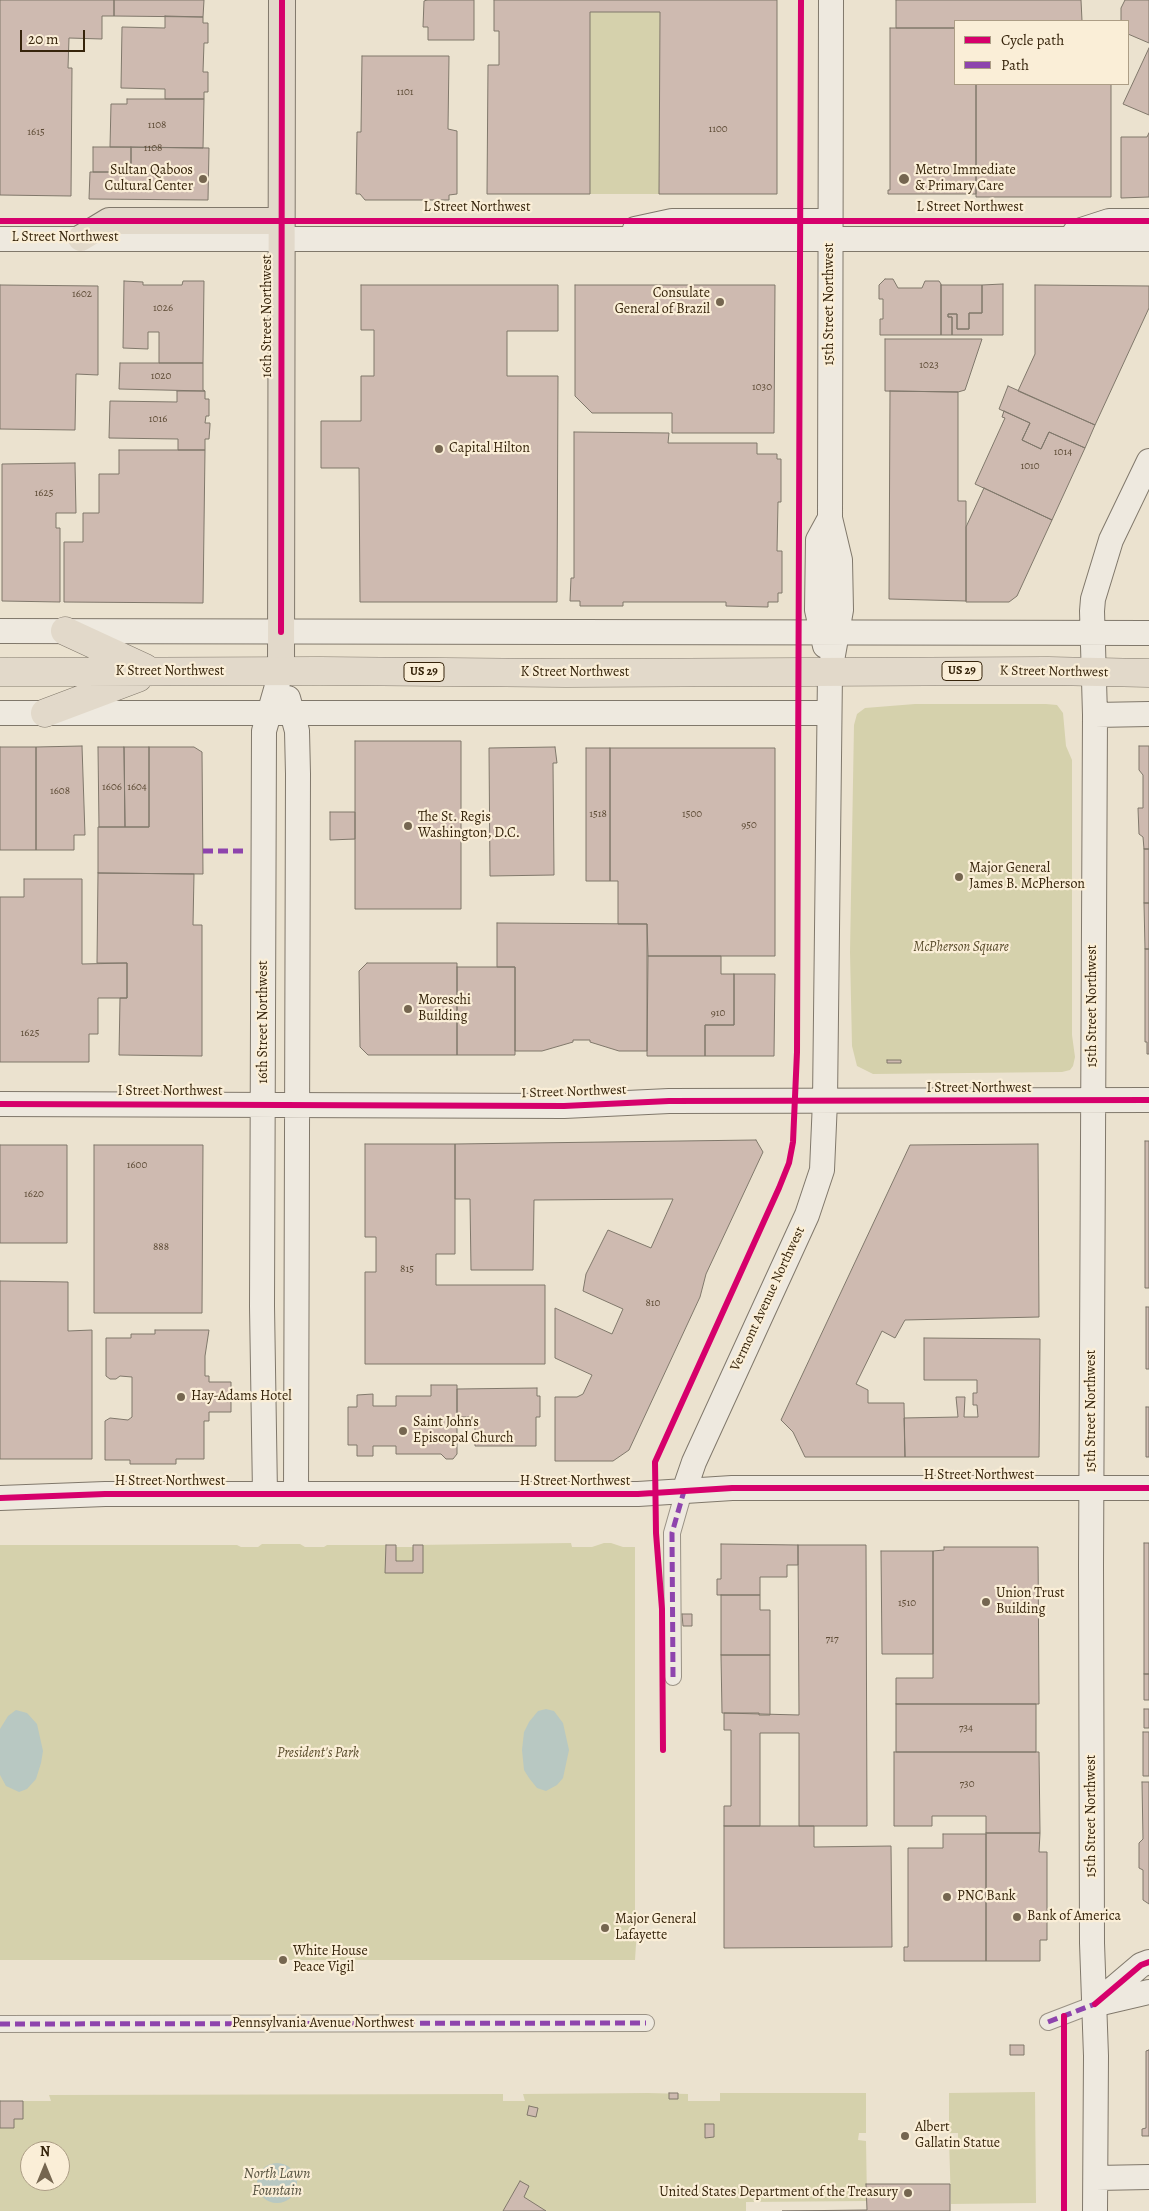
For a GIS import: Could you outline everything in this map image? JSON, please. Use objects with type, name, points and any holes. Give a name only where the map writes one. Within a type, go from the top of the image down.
[{"type":"highway","points":[[65,631],[153,672]]},
{"type":"highway","name":"K Street Northwest","points":[[0,672],[1149,673]]},
{"type":"highway","points":[[45,713],[153,672]]},
{"type":"main road","name":"16th Street Northwest","points":[[265,1494],[262,1306],[264,732],[281,672],[282,0]]},
{"type":"main road","name":"15th Street Northwest","points":[[826,1101],[830,632],[841,610],[840,560],[830,518],[831,0]]},
{"type":"main road","points":[[81,238],[109,221],[281,230],[593,239],[830,230],[1056,239],[1149,239]]},
{"type":"main road","points":[[1056,239],[1109,221],[1149,221]]},
{"type":"main road","name":"L Street Northwest","points":[[0,238],[81,238]]},
{"type":"main road","points":[[1094,672],[1093,599],[1111,540],[1149,461]]},
{"type":"main road","points":[[0,631],[1149,633]]},
{"type":"main road","name":"16th Street Northwest","points":[[281,672],[297,732],[298,774],[295,1106],[296,1494]]},
{"type":"main road","name":"15th Street Northwest","points":[[1094,672],[1092,1944],[1095,2004],[1095,2211]]},
{"type":"main road","points":[[0,714],[829,713]]},
{"type":"main road","points":[[1095,715],[1149,714]]},
{"type":"main road","name":"I Street Northwest","points":[[0,1104],[564,1106],[668,1101],[1149,1100]]},
{"type":"main road","name":"Vermont Avenue Northwest","points":[[684,1491],[694,1462],[807,1215],[822,1170],[826,1101]]},
{"type":"main road","name":"H Street Northwest","points":[[0,1498],[105,1494],[638,1494],[732,1488],[1149,1488]]},
{"type":"main road","points":[[1095,2004],[1141,1965],[1149,1962]]},
{"type":"main road","points":[[1095,2004],[1149,1992]]},
{"type":"main road","points":[[1096,2178],[1149,2177]]},
{"type":"street","points":[[673,1677],[672,1533],[684,1491]]},
{"type":"street","points":[[1048,2022],[1095,2004]]},
{"type":"street","name":"Pennsylvania Avenue Northwest","points":[[0,2024],[646,2023]]},
{"type":"green space","points":[[590,12],[660,12],[659,194],[590,194]]},
{"type":"green space","name":"McPherson Square","points":[[915,704],[1046,704],[1057,705],[1063,713],[1066,746],[1072,760],[1072,1035],[1075,1057],[1070,1070],[1062,1072],[873,1074],[857,1066],[852,1046],[850,952],[854,725],[857,714],[865,708]]},
{"type":"green space","name":"President's Park","points":[[571,1543],[572,1547],[592,1547],[611,1543],[623,1547],[635,1547],[635,1918],[637,1929],[635,1960],[0,1960],[0,1545],[237,1545],[241,1547],[258,1547],[262,1544],[300,1544],[305,1547],[324,1547],[327,1545],[396,1545],[396,1547],[413,1547],[413,1545]]},
{"type":"green space","points":[[1035,2092],[1036,2203],[951,2204],[949,2140],[958,2140],[958,2133],[949,2133],[949,2093]]},
{"type":"green space","points":[[720,2093],[866,2093],[866,2133],[859,2133],[858,2140],[866,2141],[867,2201],[746,2202],[746,2211],[0,2211],[0,2101],[51,2101],[49,2095],[503,2094],[503,2101],[525,2101],[523,2094],[688,2094],[688,2101],[720,2101]]},
{"type":"water","points":[[546,1709],[554,1711],[563,1723],[569,1750],[563,1778],[557,1785],[546,1791],[537,1788],[524,1770],[522,1750],[524,1732],[529,1722],[538,1711]]},
{"type":"water","points":[[16,1710],[27,1713],[37,1724],[43,1751],[36,1779],[27,1789],[19,1792],[6,1786],[0,1775],[0,1729],[8,1716]]},
{"type":"water","name":"North Lawn Fountain","points":[[281,2163],[288,2166],[294,2172],[297,2183],[296,2191],[288,2200],[281,2203],[273,2203],[266,2200],[258,2191],[257,2179],[260,2172],[269,2164]]},
{"type":"building","points":[[0,0],[114,0],[114,16],[102,16],[102,39],[69,38],[68,68],[72,68],[71,196],[0,195]]},
{"type":"building","points":[[114,0],[204,0],[203,17],[114,16]]},
{"type":"building","points":[[474,0],[474,40],[428,40],[428,27],[423,27],[424,1]]},
{"type":"building","points":[[494,0],[777,0],[777,194],[659,194],[660,12],[590,12],[590,194],[487,194],[488,65],[499,65],[499,31],[494,31]]},
{"type":"building","points":[[896,0],[1081,0],[1082,20],[954,20],[954,28],[896,28]]},
{"type":"building","points":[[1125,0],[1149,0],[1149,43],[1129,34],[1129,20],[1121,20],[1121,8]]},
{"type":"building","points":[[165,16],[203,17],[203,23],[208,23],[208,43],[204,43],[203,72],[208,72],[208,92],[204,92],[204,99],[165,99],[165,89],[121,88],[122,27],[165,28]]},
{"type":"building","points":[[890,28],[954,28],[954,85],[976,85],[976,194],[888,194],[888,190],[890,190]]},
{"type":"building","points":[[1149,48],[1149,115],[1123,104]]},
{"type":"building","points":[[362,56],[449,56],[448,129],[457,131],[457,194],[449,195],[449,200],[365,200],[360,194],[356,194],[357,132],[361,132]]},
{"type":"building","points":[[976,85],[1111,85],[1111,197],[976,197]]},
{"type":"building","points":[[127,99],[204,99],[203,148],[110,147],[111,104],[127,104]]},
{"type":"building","points":[[1149,133],[1149,197],[1121,198],[1121,137],[1147,137]]},
{"type":"building","points":[[93,147],[131,147],[131,172],[93,172]]},
{"type":"building","points":[[131,147],[209,148],[208,200],[89,199],[90,172],[131,172]]},
{"type":"building","points":[[885,279],[893,279],[898,288],[922,288],[925,281],[939,281],[941,284],[941,335],[880,335],[880,319],[883,319],[883,299],[879,299],[879,285]]},
{"type":"building","points":[[124,281],[143,282],[143,285],[182,285],[183,281],[204,281],[203,363],[159,363],[159,332],[148,332],[148,349],[123,348]]},
{"type":"building","points":[[1003,284],[1003,335],[952,335],[952,317],[948,317],[948,314],[957,314],[957,329],[969,329],[969,313],[982,313],[982,285]]},
{"type":"building","points":[[0,285],[98,286],[98,375],[76,374],[75,430],[0,429]]},
{"type":"building","name":"Capital Hilton","points":[[361,285],[558,285],[558,331],[507,331],[507,376],[558,376],[557,602],[360,602],[359,468],[321,468],[321,421],[361,421],[361,376],[374,376],[374,330],[361,330]]},
{"type":"building","points":[[575,285],[775,285],[774,433],[672,433],[672,413],[592,413],[575,396]]},
{"type":"building","points":[[941,285],[982,285],[982,313],[969,313],[969,329],[957,329],[957,314],[948,314],[948,317],[952,317],[952,335],[941,335]]},
{"type":"building","points":[[1035,285],[1149,286],[1149,308],[1095,425],[1018,391],[1035,354]]},
{"type":"building","points":[[885,339],[982,339],[965,390],[958,392],[885,391]]},
{"type":"building","points":[[120,363],[203,363],[203,390],[205,391],[119,389]]},
{"type":"building","points":[[1008,386],[1095,425],[1085,448],[1049,432],[1041,449],[1022,440],[1030,423],[999,409]]},
{"type":"building","points":[[177,391],[205,391],[205,399],[209,399],[209,416],[206,416],[205,423],[210,423],[209,439],[205,439],[205,450],[178,450],[178,439],[109,438],[110,401],[177,402]]},
{"type":"building","points":[[890,391],[958,392],[958,501],[966,501],[966,601],[889,599]]},
{"type":"building","points":[[1004,411],[1030,423],[1022,440],[1041,449],[1049,432],[1085,448],[1052,520],[975,484],[1005,418],[1002,417]]},
{"type":"building","points":[[574,432],[669,433],[668,443],[757,443],[757,454],[777,454],[777,459],[781,459],[781,502],[778,502],[777,551],[782,551],[782,593],[778,593],[778,602],[768,602],[768,607],[726,606],[726,602],[623,602],[623,606],[580,606],[580,601],[570,601],[571,578],[574,578]]},
{"type":"building","points":[[119,450],[205,450],[203,603],[64,602],[64,542],[83,542],[83,513],[99,513],[99,474],[119,474]]},
{"type":"building","points":[[75,463],[76,513],[56,513],[56,528],[60,528],[60,602],[2,601],[2,464]]},
{"type":"building","points":[[984,488],[1052,520],[1017,596],[1009,602],[966,602],[966,527]]},
{"type":"building","name":"The St. Regis Washington, D.C.","points":[[355,741],[461,741],[461,909],[355,909]]},
{"type":"building","points":[[82,746],[85,835],[74,835],[74,850],[36,850],[36,747]]},
{"type":"building","points":[[1139,746],[1149,746],[1149,849],[1144,849],[1143,837],[1139,834],[1138,808],[1143,808],[1143,775],[1139,770]]},
{"type":"building","points":[[0,747],[36,747],[36,850],[0,850]]},
{"type":"building","points":[[98,747],[124,747],[125,827],[99,827]]},
{"type":"building","points":[[124,747],[149,747],[149,827],[125,827]]},
{"type":"building","points":[[149,747],[194,747],[202,752],[203,874],[98,873],[98,827],[149,827]]},
{"type":"building","points":[[555,747],[557,763],[553,763],[554,875],[490,876],[489,748]]},
{"type":"building","points":[[586,748],[610,748],[610,881],[586,881]]},
{"type":"building","points":[[610,748],[775,748],[775,956],[648,956],[647,924],[618,924],[618,881],[610,881]]},
{"type":"building","points":[[330,812],[355,812],[355,839],[330,840]]},
{"type":"building","points":[[1144,849],[1149,849],[1149,903],[1144,903]]},
{"type":"building","points":[[98,873],[194,874],[193,925],[202,925],[202,1056],[119,1055],[120,998],[127,998],[127,963],[97,963]]},
{"type":"building","points":[[24,879],[82,879],[82,964],[127,963],[127,998],[98,998],[98,1034],[89,1034],[89,1062],[0,1062],[0,897],[24,897]]},
{"type":"building","points":[[1144,903],[1149,903],[1149,949],[1145,949]]},
{"type":"building","points":[[497,923],[647,924],[647,1051],[619,1051],[590,1042],[590,1040],[573,1040],[573,1042],[542,1051],[515,1051],[515,967],[497,967]]},
{"type":"building","points":[[1145,949],[1149,949],[1149,1054],[1147,1054],[1147,1042],[1145,1042]]},
{"type":"building","points":[[648,956],[721,956],[721,974],[734,974],[734,1025],[705,1025],[705,1056],[647,1056]]},
{"type":"building","name":"Moreschi Building","points":[[367,963],[457,963],[457,1055],[368,1055],[360,1047],[359,971]]},
{"type":"building","points":[[457,967],[515,967],[515,1055],[457,1055]]},
{"type":"building","points":[[734,974],[775,974],[774,1056],[705,1056],[705,1025],[734,1025]]},
{"type":"building","points":[[887,1060],[901,1060],[901,1063],[887,1063]]},
{"type":"building","points":[[756,1140],[763,1152],[706,1274],[700,1297],[629,1450],[613,1461],[555,1461],[555,1397],[577,1397],[583,1394],[592,1375],[555,1358],[555,1308],[612,1334],[623,1309],[583,1291],[586,1274],[608,1230],[651,1248],[673,1199],[534,1200],[533,1270],[471,1270],[470,1199],[455,1199],[455,1144]]},
{"type":"building","points":[[1145,1141],[1149,1141],[1149,1288],[1145,1288]]},
{"type":"building","points":[[365,1144],[455,1144],[455,1254],[436,1254],[436,1285],[545,1285],[545,1364],[365,1364],[365,1272],[376,1272],[376,1237],[365,1237]]},
{"type":"building","points":[[1038,1144],[1039,1317],[905,1320],[895,1338],[882,1331],[856,1384],[868,1390],[868,1403],[904,1403],[905,1457],[805,1457],[793,1432],[781,1420],[910,1145]]},
{"type":"building","points":[[0,1145],[67,1145],[67,1243],[0,1243]]},
{"type":"building","points":[[94,1145],[203,1145],[202,1313],[94,1313]]},
{"type":"building","points":[[0,1281],[68,1282],[68,1331],[92,1330],[92,1459],[0,1459]]},
{"type":"building","points":[[1146,1307],[1149,1307],[1149,1369],[1146,1369]]},
{"type":"building","name":"Hay-Adams Hotel","points":[[155,1330],[209,1330],[205,1356],[205,1376],[209,1376],[209,1382],[231,1382],[231,1412],[209,1412],[209,1421],[204,1421],[204,1459],[176,1459],[176,1464],[130,1464],[130,1460],[105,1460],[105,1421],[110,1418],[128,1420],[132,1417],[132,1377],[120,1376],[116,1379],[110,1379],[106,1376],[106,1338],[131,1338],[131,1334],[155,1334]]},
{"type":"building","points":[[924,1338],[1040,1339],[1039,1457],[905,1457],[904,1418],[958,1417],[956,1397],[965,1397],[964,1417],[978,1417],[977,1405],[973,1405],[973,1393],[977,1393],[977,1380],[924,1380]]},
{"type":"building","name":"Saint John's Episcopal Church","points":[[431,1385],[457,1385],[457,1454],[453,1459],[446,1459],[441,1454],[396,1454],[396,1446],[373,1446],[373,1456],[357,1456],[357,1445],[348,1445],[348,1407],[357,1407],[357,1395],[373,1394],[373,1406],[396,1406],[396,1396],[431,1396]]},
{"type":"building","points":[[537,1388],[537,1396],[540,1396],[540,1417],[536,1417],[536,1446],[475,1446],[475,1417],[457,1417],[457,1389]]},
{"type":"building","points":[[1146,1407],[1149,1407],[1149,1457],[1146,1457]]},
{"type":"building","points":[[1144,1543],[1149,1543],[1149,1674],[1144,1674]]},
{"type":"building","points":[[721,1544],[798,1545],[798,1565],[787,1565],[787,1577],[760,1577],[760,1595],[717,1595],[717,1579],[721,1579]]},
{"type":"building","points":[[386,1545],[396,1545],[396,1561],[413,1561],[413,1545],[423,1545],[423,1573],[385,1573]]},
{"type":"building","points":[[798,1545],[866,1545],[867,1826],[799,1826],[799,1733],[760,1733],[760,1826],[724,1826],[724,1806],[731,1806],[731,1730],[724,1730],[724,1713],[799,1715]]},
{"type":"building","name":"Union Trust Building","points":[[944,1547],[1038,1547],[1039,1704],[896,1704],[896,1678],[933,1678],[933,1551],[944,1550]]},
{"type":"building","points":[[881,1551],[933,1551],[933,1654],[882,1654]]},
{"type":"building","points":[[721,1595],[760,1595],[760,1610],[770,1610],[770,1655],[721,1655]]},
{"type":"building","points":[[682,1614],[692,1614],[692,1626],[683,1626]]},
{"type":"building","points":[[721,1655],[770,1655],[770,1715],[759,1715],[759,1713],[722,1713]]},
{"type":"building","points":[[1144,1674],[1149,1674],[1149,1700],[1144,1700]]},
{"type":"building","points":[[896,1704],[1036,1704],[1036,1752],[896,1752]]},
{"type":"building","points":[[1144,1709],[1149,1709],[1149,1728],[1144,1728]]},
{"type":"building","points":[[1143,1732],[1149,1732],[1149,1776],[1143,1776]]},
{"type":"building","points":[[894,1752],[1039,1752],[1040,1833],[986,1833],[986,1816],[932,1816],[932,1826],[894,1826]]},
{"type":"building","points":[[1142,1782],[1149,1782],[1149,1904],[1143,1900],[1143,1870],[1139,1868],[1139,1843],[1143,1839]]},
{"type":"building","points":[[724,1826],[814,1826],[814,1847],[891,1846],[892,1947],[724,1948]]},
{"type":"building","name":"Bank of America","points":[[986,1833],[1040,1833],[1039,1852],[1047,1852],[1047,1940],[1040,1940],[1040,1961],[986,1961]]},
{"type":"building","name":"PNC Bank","points":[[943,1834],[986,1834],[986,1961],[904,1961],[904,1947],[908,1947],[908,1848],[943,1848]]},
{"type":"building","points":[[1010,2045],[1024,2045],[1024,2055],[1010,2055]]},
{"type":"building","points":[[1149,2050],[1149,2136],[1142,2136],[1142,2129],[1146,2128],[1146,2051]]},
{"type":"building","points":[[669,2093],[678,2093],[678,2099],[669,2099]]},
{"type":"building","points":[[0,2101],[23,2101],[23,2119],[14,2119],[14,2128],[0,2128]]},
{"type":"building","points":[[529,2106],[538,2108],[536,2117],[527,2115]]},
{"type":"building","points":[[705,2124],[714,2124],[714,2137],[705,2138]]},
{"type":"building","points":[[520,2181],[529,2186],[524,2197],[546,2211],[503,2211]]},
{"type":"building","name":"United States Department of the Treasury","points":[[866,2184],[950,2184],[950,2211],[782,2211],[867,2210]]},
{"type":"marked path","points":[[203,851],[245,851]]},
{"type":"marked path","points":[[673,1677],[672,1533],[684,1491]]},
{"type":"marked path","points":[[1048,2022],[1095,2004]]},
{"type":"marked path","points":[[0,2024],[646,2023]]},
{"type":"cycle path","points":[[281,632],[282,0]]},
{"type":"cycle path","points":[[663,1750],[662,1609],[656,1533],[655,1462],[779,1188],[789,1163],[793,1142],[797,1052],[801,0]]},
{"type":"cycle path","points":[[0,221],[1149,221]]},
{"type":"cycle path","points":[[0,1104],[564,1106],[669,1101],[1149,1100]]},
{"type":"cycle path","points":[[0,1498],[105,1494],[638,1494],[732,1488],[1149,1488]]},
{"type":"cycle path","points":[[1095,2004],[1141,1965],[1149,1962]]},
{"type":"cycle path","points":[[1064,2016],[1064,2211]]},
{"type":"place","name":"Sultan Qaboos Cultural Center","points":[[203,179]]},
{"type":"place","name":"Metro Immediate & Primary Care","points":[[904,179]]},
{"type":"place","name":"Consulate General of Brazil","points":[[720,302]]},
{"type":"place","name":"Capital Hilton","points":[[439,449]]},
{"type":"place","name":"The St. Regis Washington, D.C.","points":[[408,826]]},
{"type":"place","name":"Major General James B. McPherson","points":[[959,877]]},
{"type":"place","name":"Moreschi Building","points":[[408,1009]]},
{"type":"place","name":"Hay-Adams Hotel","points":[[181,1397]]},
{"type":"place","name":"Saint John's Episcopal Church","points":[[403,1431]]},
{"type":"place","name":"Union Trust Building","points":[[986,1602]]},
{"type":"place","name":"PNC Bank","points":[[947,1897]]},
{"type":"place","name":"Bank of America","points":[[1017,1917]]},
{"type":"place","name":"Major General Lafayette","points":[[605,1928]]},
{"type":"place","name":"White House Peace Vigil","points":[[283,1960]]},
{"type":"place","name":"Albert Gallatin Statue","points":[[905,2136]]},
{"type":"place","name":"United States Department of the Treasury","points":[[908,2193]]}]
